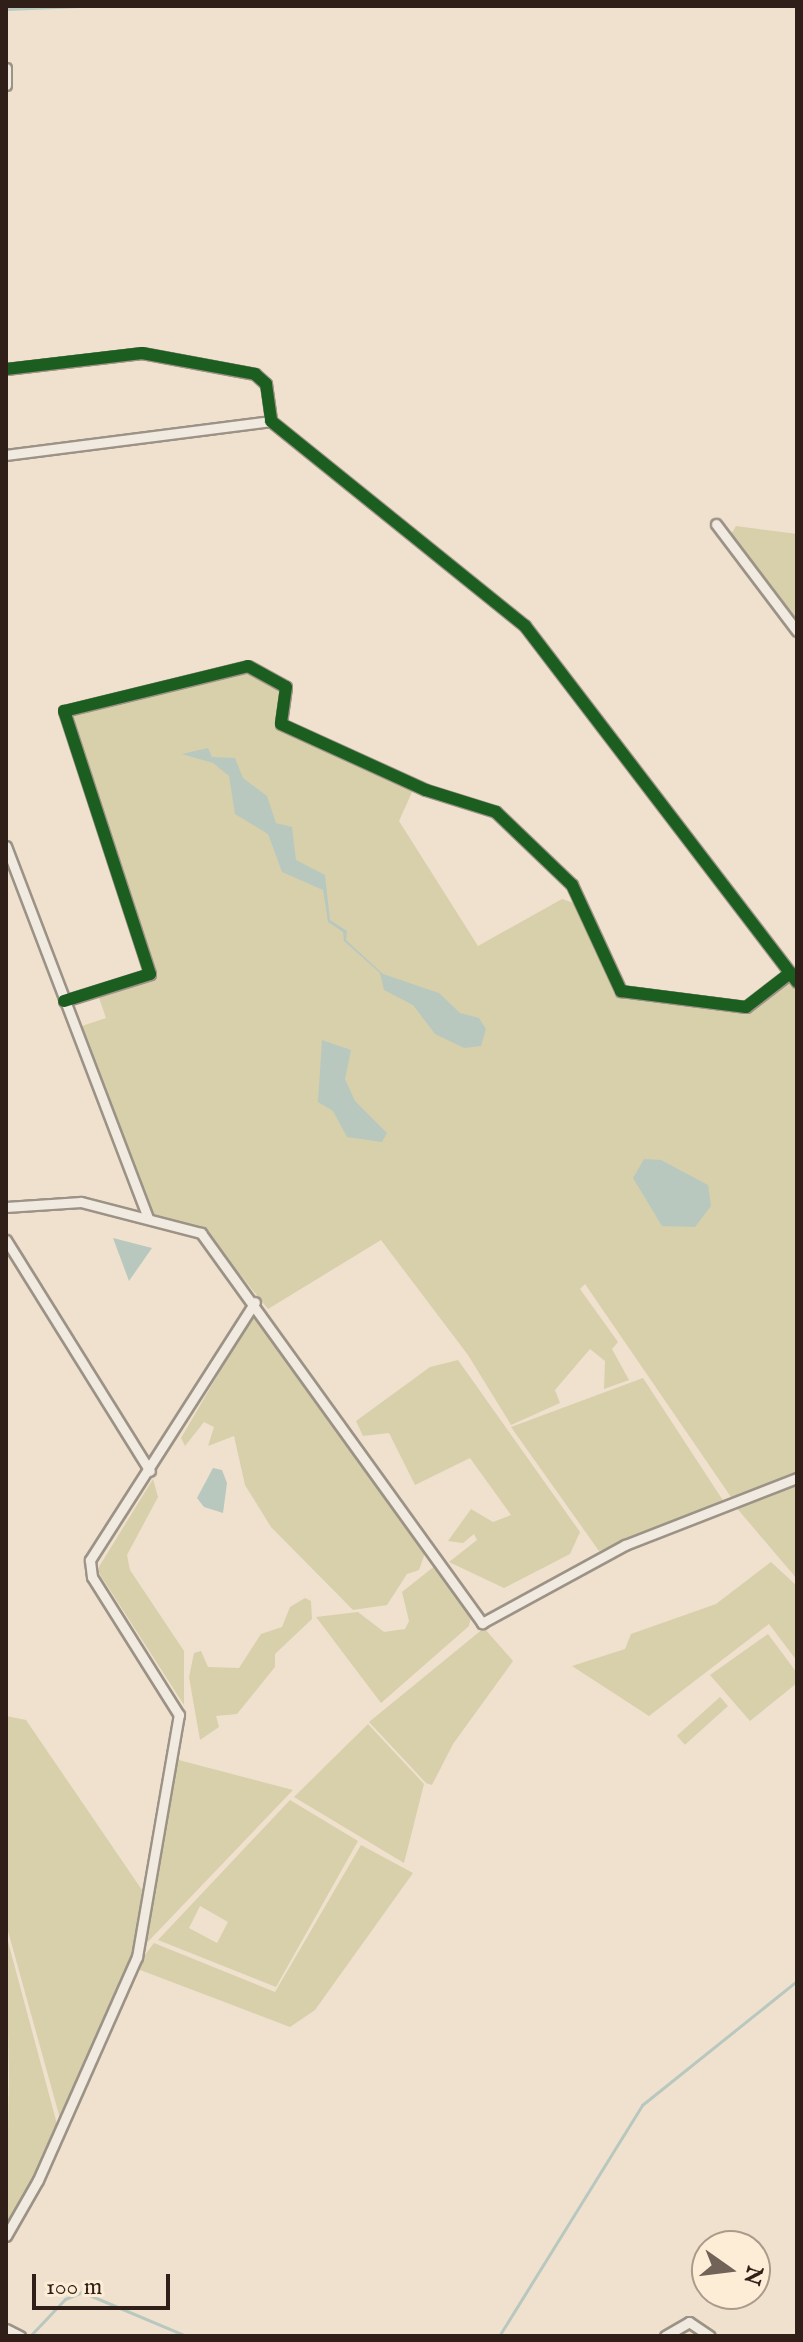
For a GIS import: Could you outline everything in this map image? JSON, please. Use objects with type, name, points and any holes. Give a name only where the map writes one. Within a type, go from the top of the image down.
[{"type":"street","points":[[6,68],[6,85]]},
{"type":"street","points":[[6,369],[142,353],[255,374],[266,384],[271,421],[522,622],[797,982]]},
{"type":"street","points":[[6,455],[271,421]]},
{"type":"street","points":[[716,524],[797,631]]},
{"type":"street","points":[[64,1001],[150,974],[64,711],[248,666],[286,687],[281,724],[426,790],[496,812],[572,885],[621,991],[746,1007],[790,973]]},
{"type":"street","points":[[6,846],[148,1218]]},
{"type":"street","points":[[6,1207],[72,1201],[201,1233],[255,1302],[482,1623],[625,1545],[797,1478]]},
{"type":"street","points":[[6,1240],[150,1471]]},
{"type":"street","points":[[6,2236],[38,2180],[137,1957],[179,1715],[89,1570],[95,1550],[150,1471],[255,1302]]},
{"type":"street","points":[[665,2336],[689,2322],[710,2336]]},
{"type":"street","points":[[6,2329],[20,2336]]},
{"type":"shaded area","points":[[736,526],[797,534],[797,624],[730,536]]},
{"type":"shaded area","points":[[249,671],[280,688],[275,726],[413,790],[399,821],[478,946],[562,899],[574,903],[618,997],[749,1012],[790,981],[797,989],[797,1473],[731,1497],[585,1284],[580,1289],[618,1342],[612,1349],[629,1380],[604,1389],[605,1361],[590,1349],[555,1390],[560,1403],[511,1425],[468,1355],[381,1240],[268,1309],[204,1230],[151,1215],[79,1027],[106,1018],[98,995],[157,979],[72,719],[75,713]]},
{"type":"shaded area","points":[[208,748],[212,757],[235,758],[243,778],[267,796],[276,823],[292,827],[296,860],[325,875],[330,920],[347,931],[346,940],[383,974],[439,993],[460,1013],[479,1018],[486,1029],[481,1046],[464,1048],[435,1034],[413,1005],[384,990],[380,973],[344,941],[343,932],[328,922],[323,890],[282,872],[268,834],[235,814],[229,776],[213,763],[182,754]]},
{"type":"shaded area","points":[[322,1040],[351,1050],[345,1079],[355,1101],[387,1133],[382,1142],[347,1137],[333,1111],[318,1102]]},
{"type":"shaded area","points":[[644,1159],[661,1160],[708,1185],[711,1206],[695,1227],[662,1226],[633,1178]]},
{"type":"shaded area","points":[[113,1238],[152,1248],[129,1281]]},
{"type":"shaded area","points":[[251,1318],[260,1318],[425,1553],[419,1570],[407,1574],[387,1605],[353,1610],[271,1527],[245,1485],[234,1436],[208,1446],[214,1427],[204,1422],[185,1446],[181,1438]]},
{"type":"shaded area","points":[[458,1360],[580,1532],[570,1554],[504,1588],[449,1562],[477,1540],[474,1534],[463,1543],[448,1541],[471,1509],[493,1522],[511,1515],[470,1458],[415,1485],[389,1433],[363,1436],[356,1421],[430,1367]]},
{"type":"shaded area","points":[[643,1378],[724,1502],[599,1551],[511,1427]]},
{"type":"shaded area","points":[[213,1468],[222,1470],[227,1483],[223,1513],[204,1507],[197,1498]]},
{"type":"shaded area","points":[[153,1479],[158,1497],[127,1555],[130,1570],[184,1651],[184,1705],[97,1570]]},
{"type":"shaded area","points":[[797,1483],[797,1579],[735,1506]]},
{"type":"shaded area","points":[[771,1562],[797,1586],[797,1661],[769,1624],[649,1716],[572,1666],[625,1649],[631,1634],[716,1604]]},
{"type":"shaded area","points":[[436,1565],[471,1617],[469,1626],[381,1703],[316,1617],[358,1612],[384,1632],[405,1629],[409,1621],[402,1592]]},
{"type":"shaded area","points":[[305,1598],[311,1601],[312,1619],[275,1654],[275,1667],[237,1714],[216,1716],[219,1727],[200,1740],[189,1677],[194,1653],[201,1651],[208,1667],[239,1668],[261,1634],[282,1627],[290,1607]]},
{"type":"shaded area","points":[[484,1628],[513,1661],[453,1744],[432,1785],[426,1783],[369,1722]]},
{"type":"shaded area","points":[[768,1634],[797,1673],[797,1683],[750,1721],[710,1675]]},
{"type":"shaded area","points":[[720,1697],[728,1706],[685,1745],[677,1736]]},
{"type":"shaded area","points":[[6,1716],[26,1720],[142,1890],[134,1958],[61,2122],[6,1924]]},
{"type":"shaded area","points":[[368,1724],[424,1784],[404,1863],[294,1797]]},
{"type":"shaded area","points":[[171,1758],[293,1790],[140,1950]]},
{"type":"shaded area","points":[[290,1800],[358,1841],[276,1987],[158,1940]],"holes":[[[200,1906],[228,1922],[217,1943],[189,1928]]]},
{"type":"shaded area","points":[[361,1845],[413,1873],[315,2010],[290,2027],[135,1968],[154,1943],[275,1992]]},
{"type":"shaded area","points":[[6,1934],[58,2128],[6,2233],[9,2078]]},
{"type":"waterway","points":[[6,9],[81,6]]},
{"type":"waterway","points":[[499,2336],[642,2105],[797,1981]]},
{"type":"waterway","points":[[30,2336],[65,2299],[82,2292],[186,2336]]},
{"type":"cycle path","points":[[6,369],[142,353],[255,374],[266,384],[271,421],[525,626],[797,982]]},
{"type":"cycle path","points":[[64,1001],[150,974],[64,711],[248,666],[286,687],[281,724],[426,790],[496,812],[572,885],[621,991],[746,1007],[790,973]]}]
